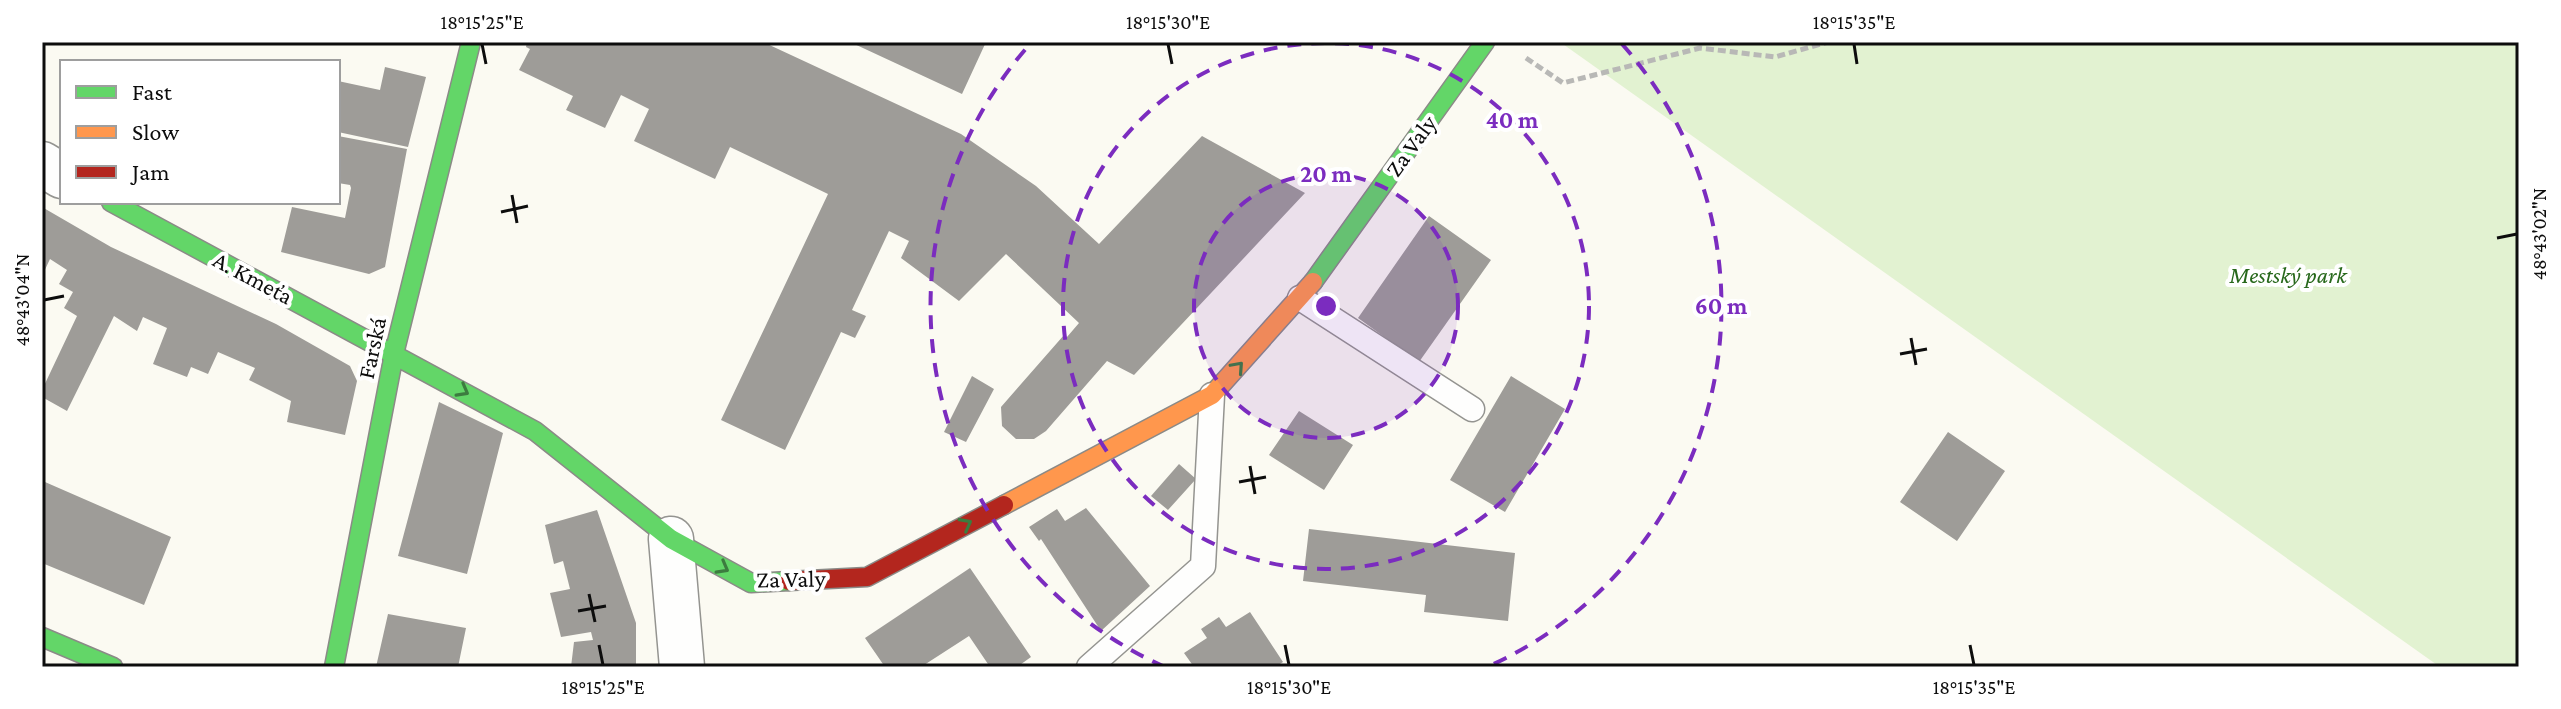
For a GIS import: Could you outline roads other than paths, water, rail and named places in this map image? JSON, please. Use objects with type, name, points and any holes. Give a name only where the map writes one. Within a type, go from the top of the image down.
[{"type":"street","name":"Farská","points":[[334,667],[394,354],[471,42]]},
{"type":"street","name":"Za Valy","points":[[394,354],[535,431],[671,539],[751,583],[867,577],[1212,395],[1300,298],[1485,42]]},
{"type":"street","points":[[42,164],[60,175]]},
{"type":"street","name":"A. Kmeťa","points":[[115,204],[394,354]]},
{"type":"street","points":[[671,539],[682,667]]},
{"type":"street","points":[[42,637],[113,667]]},
{"type":"lane","points":[[1300,298],[1472,409]]},
{"type":"lane","points":[[1089,667],[1203,566],[1212,395]]},
{"type":"park label","name":"Mestský park","points":[[2288,275]]}]
